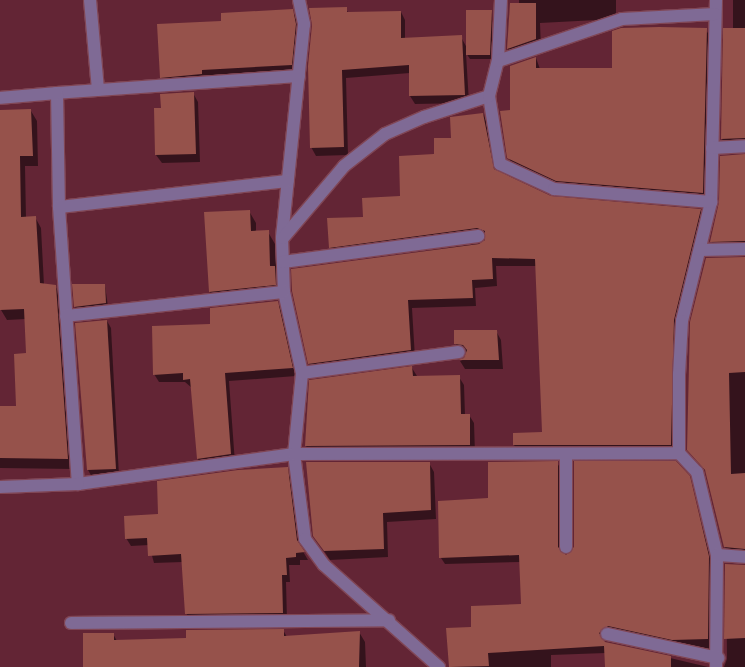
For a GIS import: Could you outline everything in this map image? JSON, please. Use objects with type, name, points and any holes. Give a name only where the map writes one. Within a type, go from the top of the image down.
[{"type":"street","points":[[90,0],[98,90]]},
{"type":"street","points":[[299,0],[304,24],[282,238],[284,292],[302,373],[294,454],[305,539],[324,565],[389,620],[439,667]]},
{"type":"street","points":[[502,0],[498,61],[489,96],[500,164],[554,189],[710,202]]},
{"type":"street","points":[[607,634],[717,662],[717,555],[697,472],[679,453],[682,321],[710,202],[716,0]]},
{"type":"street","points":[[498,61],[622,19],[715,14]]},
{"type":"street","points":[[0,98],[299,76]]},
{"type":"street","points":[[57,93],[59,207],[78,484]]},
{"type":"street","points":[[282,238],[344,166],[384,134],[424,117],[489,96]]},
{"type":"street","points":[[712,148],[745,146]]},
{"type":"street","points":[[59,207],[288,181]]},
{"type":"street","points":[[283,262],[478,236]]},
{"type":"street","points":[[700,250],[745,248]]},
{"type":"street","points":[[66,316],[284,292]]},
{"type":"street","points":[[302,373],[459,352]]},
{"type":"street","points":[[0,487],[78,484],[294,454],[566,455],[679,453]]},
{"type":"street","points":[[566,455],[566,547]]},
{"type":"street","points":[[717,555],[745,557]]},
{"type":"street","points":[[71,623],[389,620]]},
{"type":"building","points":[[510,3],[536,3],[536,39],[507,49]]},
{"type":"building","points":[[347,7],[347,12],[401,11],[401,38],[462,35],[465,95],[409,96],[409,65],[342,70],[344,147],[310,148],[308,66],[312,25],[309,8]]},
{"type":"building","points":[[293,9],[296,24],[292,65],[202,70],[202,74],[160,78],[157,24],[221,21],[221,13]]},
{"type":"building","points":[[466,10],[492,10],[490,55],[466,55]]},
{"type":"building","points":[[621,28],[707,28],[703,193],[556,181],[507,158],[500,111],[510,110],[510,66],[536,57],[536,68],[612,68],[612,31]]},
{"type":"building","points":[[723,28],[745,28],[745,138],[721,139]]},
{"type":"building","points":[[194,92],[196,154],[155,155],[154,108],[161,108],[160,94]]},
{"type":"building","points":[[31,109],[33,156],[20,156],[21,217],[36,216],[40,283],[56,285],[68,459],[0,458],[0,406],[16,406],[14,354],[26,353],[24,309],[0,310],[0,110]]},
{"type":"building","points":[[483,113],[494,169],[551,196],[701,209],[674,320],[671,445],[513,445],[513,433],[542,432],[535,259],[492,258],[493,279],[472,280],[473,298],[408,300],[411,350],[308,364],[292,291],[291,269],[479,244],[485,240],[485,231],[477,228],[329,248],[327,218],[363,217],[362,198],[400,196],[399,156],[434,154],[434,138],[451,138],[450,117]]},
{"type":"building","points":[[745,154],[745,241],[710,242],[719,202],[720,156]]},
{"type":"building","points":[[250,210],[251,231],[269,230],[270,266],[275,266],[276,285],[209,292],[204,212]]},
{"type":"building","points":[[745,257],[745,372],[729,373],[731,474],[745,473],[745,549],[724,547],[705,470],[687,450],[690,322],[706,258]]},
{"type":"building","points":[[72,284],[105,284],[106,303],[74,307]]},
{"type":"building","points":[[278,301],[293,368],[225,373],[231,454],[197,459],[190,379],[183,380],[183,373],[153,375],[152,326],[210,324],[210,308]]},
{"type":"building","points":[[107,320],[116,469],[87,470],[75,323]]},
{"type":"building","points":[[454,330],[497,330],[499,360],[458,360],[464,358],[467,350],[463,345],[454,344]]},
{"type":"building","points":[[412,366],[413,376],[460,375],[461,414],[470,414],[470,445],[305,446],[309,380]]},
{"type":"building","points":[[558,461],[558,547],[566,555],[574,547],[574,461],[676,461],[690,476],[709,556],[708,639],[672,640],[608,626],[599,633],[605,642],[671,656],[671,667],[605,667],[604,646],[488,653],[489,666],[449,667],[446,628],[471,627],[471,606],[521,604],[519,555],[439,558],[438,501],[488,498],[488,462]]},
{"type":"building","points":[[306,462],[430,462],[431,510],[383,513],[384,549],[324,551],[313,536]]},
{"type":"building","points":[[288,467],[297,540],[305,552],[296,553],[296,557],[286,558],[287,575],[282,575],[283,613],[185,614],[181,554],[148,556],[147,538],[125,539],[124,516],[158,514],[157,481],[238,470]]},
{"type":"building","points":[[725,564],[745,565],[745,638],[724,639]]},
{"type":"building","points":[[284,629],[284,636],[360,631],[359,667],[83,667],[83,633],[114,633],[114,640],[186,638],[186,630]]}]
